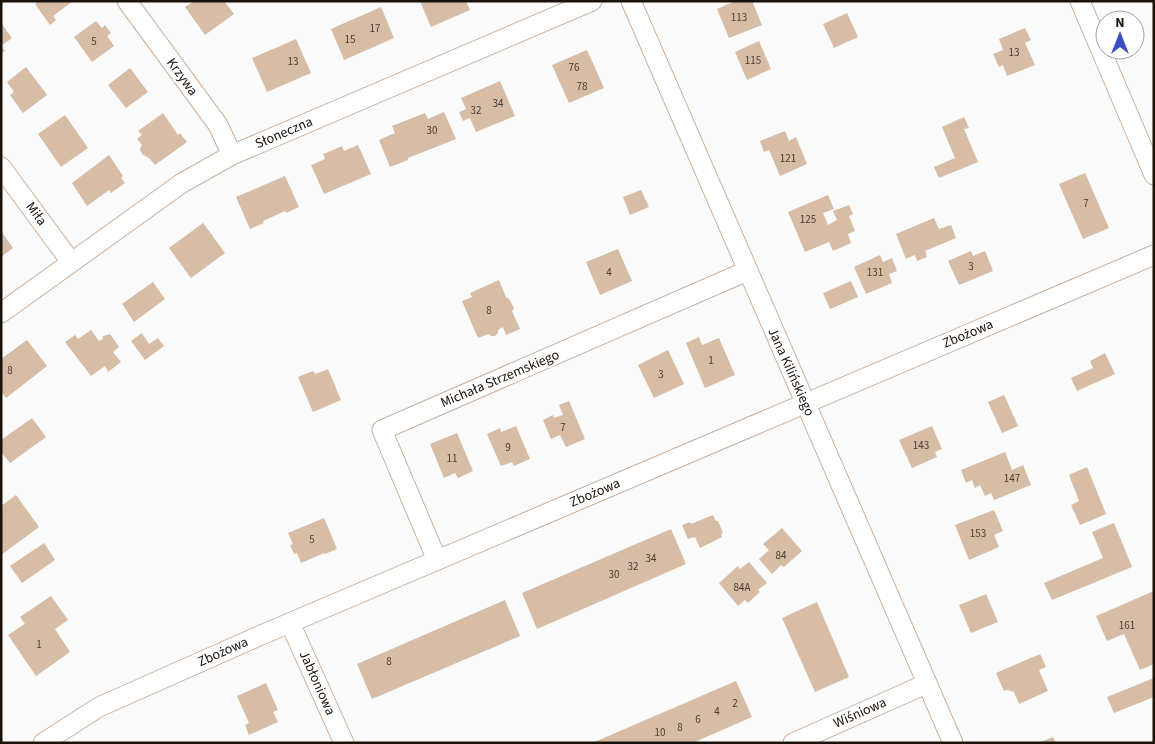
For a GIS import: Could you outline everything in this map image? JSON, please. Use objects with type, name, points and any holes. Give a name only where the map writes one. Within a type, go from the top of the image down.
[{"type":"street","name":"Krzywa","points":[[127,1],[218,125],[232,156]]},
{"type":"street","name":"Słoneczna","points":[[1,313],[182,183],[232,156],[592,1]]},
{"type":"street","name":"Jana Kilińskiego","points":[[631,1],[952,743]]},
{"type":"street","points":[[1080,1],[1154,175]]},
{"type":"street","name":"Miła","points":[[1,167],[71,262]]},
{"type":"street","name":"Zbożowa","points":[[43,743],[99,707],[290,623],[1154,255]]},
{"type":"street","name":"Michała Strzemskiego","points":[[437,560],[382,430],[747,271]]},
{"type":"street","name":"Jabłoniowa","points":[[290,623],[344,743]]},
{"type":"street","name":"Wiśniowa","points":[[793,743],[926,684]]},
{"type":"building","points":[[39,1],[73,1],[53,16],[56,20],[50,25],[35,4]]},
{"type":"building","points":[[194,1],[224,1],[234,14],[205,35],[185,7]]},
{"type":"building","points":[[420,1],[466,1],[470,10],[431,27]]},
{"type":"building","points":[[735,1],[752,1],[762,25],[729,38],[717,9]]},
{"type":"building","points":[[381,7],[394,38],[344,60],[331,29]]},
{"type":"building","points":[[847,13],[858,37],[834,48],[823,24]]},
{"type":"building","points":[[96,21],[102,28],[105,25],[111,33],[107,36],[114,46],[92,62],[74,37]]},
{"type":"building","points":[[1,23],[12,38],[1,46]]},
{"type":"building","points":[[1025,28],[1031,40],[1025,43],[1035,65],[1007,76],[1003,65],[999,67],[993,54],[1003,50],[999,39]]},
{"type":"building","points":[[296,39],[311,73],[267,92],[252,58]]},
{"type":"building","points":[[759,41],[771,69],[747,80],[735,52]]},
{"type":"building","points":[[587,50],[604,88],[569,103],[552,65]]},
{"type":"building","points":[[26,67],[47,95],[23,113],[10,95],[14,92],[7,82]]},
{"type":"building","points":[[130,68],[148,92],[126,108],[108,85]]},
{"type":"building","points":[[500,81],[515,116],[476,132],[470,118],[463,121],[459,112],[466,109],[461,98]]},
{"type":"building","points":[[444,112],[456,139],[390,167],[379,140],[395,133],[392,126],[425,113],[428,119]]},
{"type":"building","points":[[163,113],[178,135],[180,133],[187,142],[155,165],[142,154],[140,149],[142,145],[137,139],[142,135],[138,131]]},
{"type":"building","points":[[65,115],[88,148],[61,167],[38,134]]},
{"type":"building","points":[[964,117],[969,128],[964,129],[978,162],[939,178],[934,167],[955,158],[942,127]]},
{"type":"building","points":[[785,131],[789,141],[796,137],[807,164],[780,176],[769,150],[764,152],[760,141]]},
{"type":"building","points":[[358,145],[371,174],[324,194],[311,165],[325,159],[323,154],[342,146],[344,151]]},
{"type":"building","points":[[109,155],[123,176],[121,178],[125,183],[111,193],[109,190],[87,206],[72,183]]},
{"type":"building","points":[[1085,173],[1109,228],[1083,239],[1059,184]]},
{"type":"building","points":[[285,176],[299,207],[286,213],[285,211],[250,229],[236,197]]},
{"type":"building","points":[[641,190],[649,207],[630,215],[623,197]]},
{"type":"building","points":[[828,195],[834,209],[823,213],[828,225],[837,220],[833,211],[849,205],[853,214],[849,216],[855,231],[848,234],[851,243],[833,251],[829,242],[805,252],[788,212]]},
{"type":"building","points":[[934,218],[939,229],[951,225],[956,238],[925,251],[927,257],[917,261],[915,255],[906,259],[896,234]]},
{"type":"building","points":[[203,223],[225,253],[191,278],[169,248]]},
{"type":"building","points":[[1,231],[13,248],[1,257]]},
{"type":"building","points":[[618,249],[632,281],[600,295],[586,262]]},
{"type":"building","points":[[971,251],[973,256],[985,251],[993,271],[959,285],[948,261]]},
{"type":"building","points":[[880,255],[883,262],[892,258],[897,271],[889,274],[892,283],[866,294],[854,267]]},
{"type":"building","points":[[499,280],[506,297],[514,308],[512,311],[520,329],[506,335],[503,327],[498,330],[495,336],[488,334],[478,338],[462,301],[472,297],[470,293]]},
{"type":"building","points":[[851,281],[858,297],[830,309],[823,293]]},
{"type":"building","points":[[153,282],[165,299],[134,322],[122,304]]},
{"type":"building","points":[[91,330],[99,341],[103,339],[103,336],[110,334],[119,347],[113,352],[121,362],[108,372],[105,366],[91,376],[65,342],[75,335],[78,339]]},
{"type":"building","points":[[142,333],[149,344],[158,338],[164,346],[145,360],[131,341]]},
{"type":"building","points":[[699,337],[702,345],[719,338],[735,375],[705,388],[686,343]]},
{"type":"building","points":[[27,340],[47,366],[6,398],[1,391],[1,359]]},
{"type":"building","points":[[668,350],[684,384],[654,398],[638,365]]},
{"type":"building","points":[[1105,353],[1115,374],[1077,391],[1071,378],[1093,368],[1090,361]]},
{"type":"building","points":[[328,369],[341,400],[313,412],[298,377],[313,371],[315,374]]},
{"type":"building","points":[[1004,395],[1018,426],[1002,433],[988,402]]},
{"type":"building","points":[[569,401],[585,439],[566,447],[560,435],[551,439],[543,420],[553,415],[554,418],[563,415],[559,405]]},
{"type":"building","points":[[32,418],[46,437],[10,463],[1,452],[1,440]]},
{"type":"building","points":[[516,426],[530,459],[514,466],[512,462],[501,466],[487,434],[500,428],[501,432]]},
{"type":"building","points":[[932,426],[942,449],[935,452],[937,457],[912,468],[899,440]]},
{"type":"building","points":[[457,433],[473,471],[458,478],[455,473],[444,478],[430,444]]},
{"type":"building","points":[[1005,452],[1012,470],[1023,465],[1031,485],[994,500],[991,493],[985,496],[980,485],[975,488],[972,480],[966,483],[961,470]]},
{"type":"building","points":[[1087,467],[1106,514],[1080,525],[1071,505],[1079,501],[1069,475]]},
{"type":"building","points":[[16,495],[39,527],[1,555],[1,506]]},
{"type":"building","points":[[994,510],[1003,531],[994,535],[999,547],[969,560],[955,525]]},
{"type":"building","points":[[713,515],[723,533],[721,534],[722,537],[700,548],[695,537],[688,539],[682,525],[690,522],[691,524]]},
{"type":"building","points":[[324,518],[337,549],[301,563],[297,553],[294,554],[290,545],[293,544],[288,533]]},
{"type":"building","points":[[1114,523],[1132,567],[1052,600],[1044,583],[1103,558],[1092,532]]},
{"type":"building","points":[[782,528],[802,551],[784,567],[781,565],[772,574],[759,559],[769,550],[763,544]]},
{"type":"building","points":[[671,529],[686,564],[537,629],[522,593]]},
{"type":"building","points":[[44,543],[55,560],[22,583],[10,566]]},
{"type":"building","points":[[749,562],[767,583],[758,590],[760,592],[748,603],[745,600],[738,606],[719,583],[738,566],[740,569]]},
{"type":"building","points":[[1154,591],[1154,664],[1140,670],[1124,634],[1107,641],[1096,616]]},
{"type":"building","points":[[986,594],[998,622],[971,633],[959,605]]},
{"type":"building","points":[[51,596],[68,620],[55,629],[70,652],[36,676],[8,635],[25,624],[20,617]]},
{"type":"building","points":[[505,600],[520,636],[372,699],[357,664]]},
{"type":"building","points":[[817,602],[849,677],[815,692],[782,618]]},
{"type":"building","points":[[1040,654],[1046,667],[1039,670],[1048,691],[1019,704],[1014,692],[1004,691],[996,673]]},
{"type":"building","points":[[1154,678],[1154,697],[1114,713],[1107,697]]},
{"type":"building","points":[[736,681],[752,717],[693,743],[592,743]]},
{"type":"building","points":[[266,683],[278,710],[273,712],[278,722],[249,735],[245,725],[249,723],[237,696]]},
{"type":"building","points":[[1053,737],[1056,743],[1038,743]]}]
